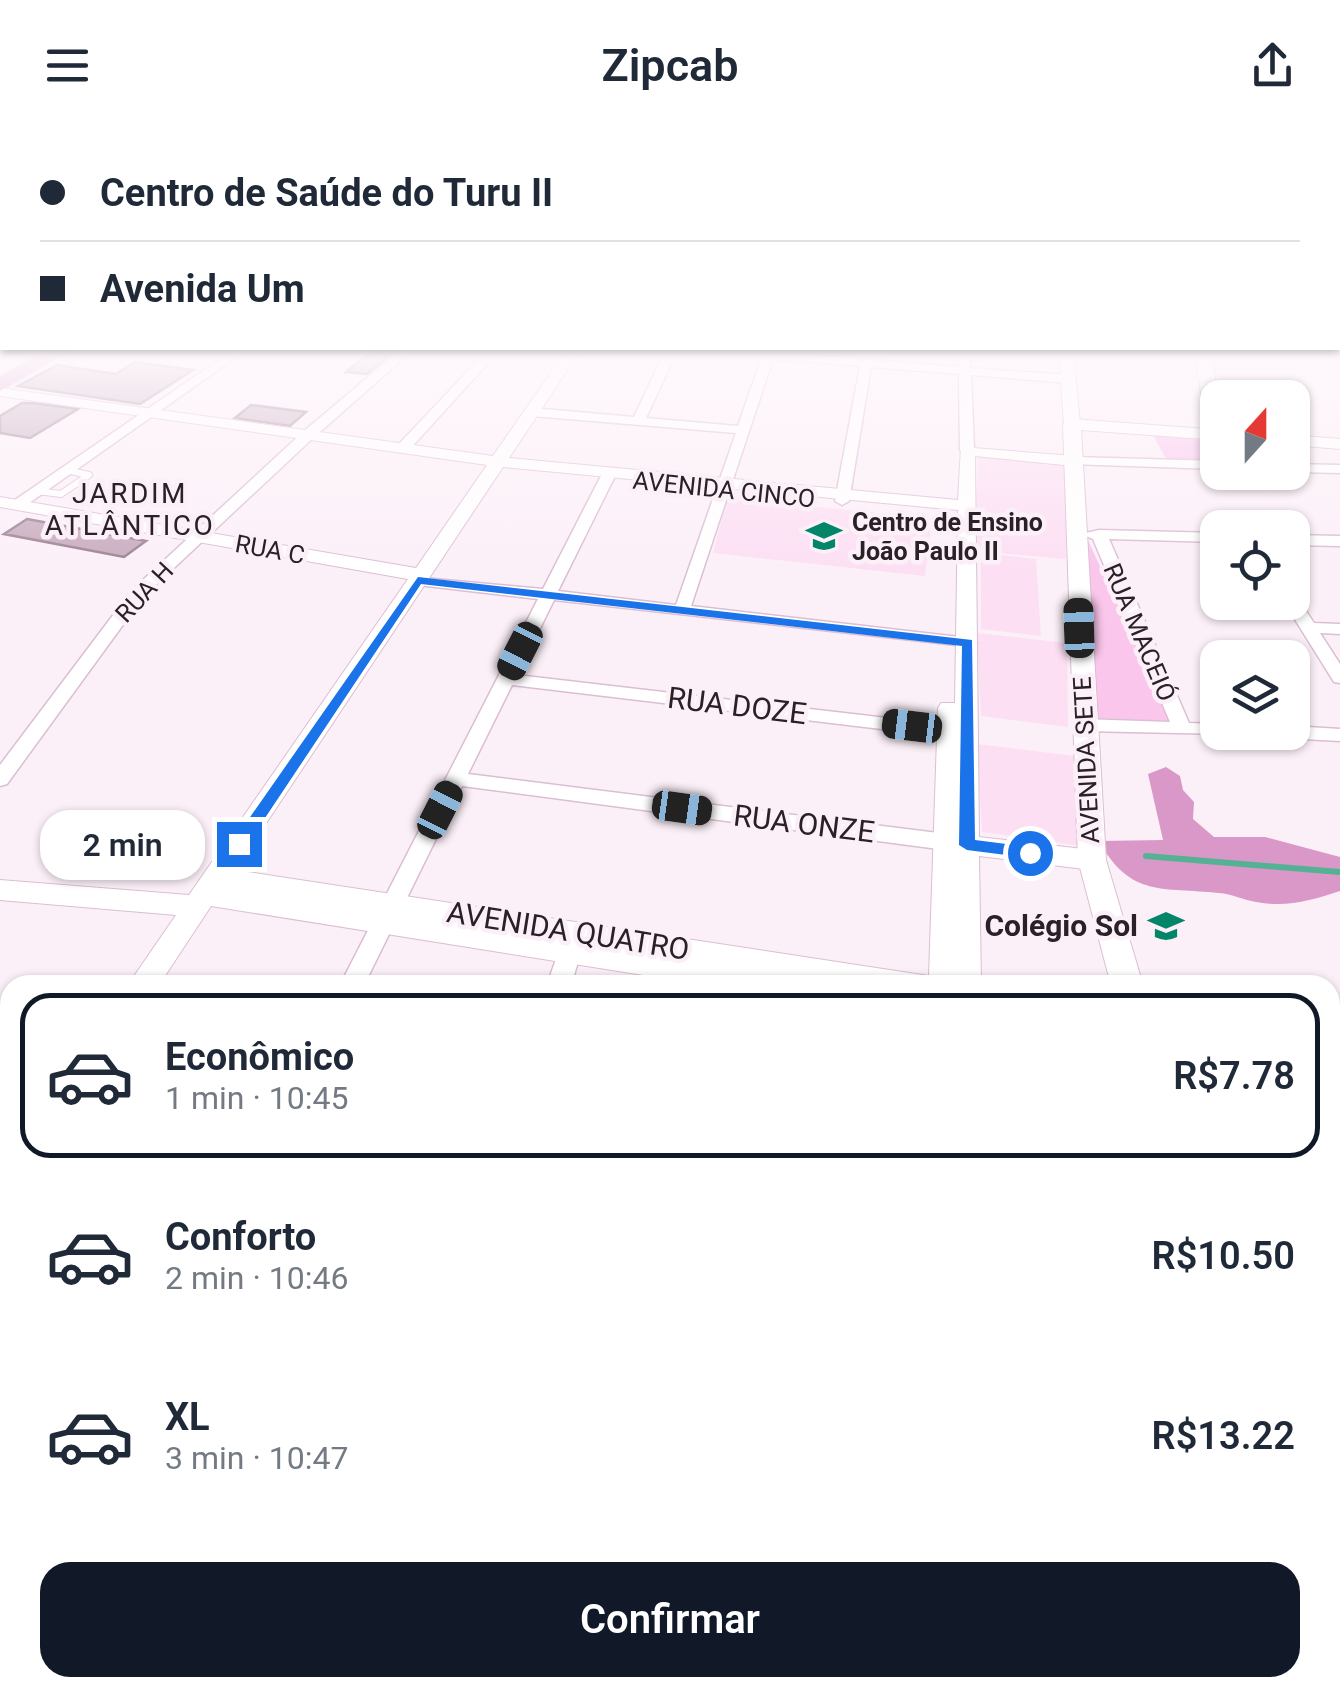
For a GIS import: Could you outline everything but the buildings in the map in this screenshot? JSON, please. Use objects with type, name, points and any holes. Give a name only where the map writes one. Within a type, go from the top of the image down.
[{"type":"main road","name":"AVENIDA SETE","points":[[1072,424],[1074,461],[1087,534],[1083,725],[1092,860],[1125,975]]},
{"type":"main road","points":[[1074,424],[1200,434]]},
{"type":"main road","points":[[1310,442],[1340,444]]},
{"type":"street","points":[[9,503],[36,491],[132,424]]},
{"type":"street","name":"AVENIDA CINCO","points":[[233,424],[496,464],[961,509]]},
{"type":"street","name":"RUA H","points":[[0,779],[138,593],[321,424]]},
{"type":"street","points":[[402,448],[424,424]]},
{"type":"street","points":[[150,975],[524,424]]},
{"type":"street","points":[[674,424],[743,430]]},
{"type":"street","points":[[682,610],[745,424]]},
{"type":"street","points":[[843,498],[856,424]]},
{"type":"street","points":[[944,975],[956,844],[961,509],[966,424]]},
{"type":"street","points":[[967,450],[1074,461],[1200,464]]},
{"type":"street","points":[[1310,469],[1340,470]]},
{"type":"street","points":[[357,975],[609,475]]},
{"type":"street","name":"RUA C","points":[[9,503],[420,578]]},
{"type":"street","points":[[1087,534],[1200,537]]},
{"type":"street","name":"RUA MACEIÓ","points":[[1087,534],[1182,729]]},
{"type":"street","points":[[1310,540],[1340,541]]},
{"type":"street","points":[[420,578],[959,642]]},
{"type":"street","points":[[1303,620],[1340,678]]},
{"type":"street","points":[[1308,628],[1340,629]]},
{"type":"street","name":"RUA DOZE","points":[[506,678],[958,732]]},
{"type":"street","points":[[1083,725],[1200,730]]},
{"type":"street","points":[[1310,733],[1340,734]]},
{"type":"street","name":"RUA ONZE","points":[[456,779],[1092,860]]},
{"type":"street","points":[[956,844],[965,975]]},
{"type":"street","name":"AVENIDA QUATRO","points":[[0,890],[206,893],[388,914],[573,942],[751,975]]},
{"type":"street","points":[[562,975],[573,942]]},
{"type":"lane","points":[[36,491],[61,494],[89,475],[66,470]]},
{"type":"shaded area","points":[[1153,435],[1200,440],[1200,460],[1166,459]]},
{"type":"shaded area","points":[[978,455],[1065,465],[1066,559],[976,551]]},
{"type":"shaded area","name":"Centro de Ensino João Paulo II","points":[[727,498],[932,518],[925,576],[713,553]]},
{"type":"shaded area","points":[[1087,538],[1171,721],[1095,718]]},
{"type":"shaded area","points":[[981,553],[1036,559],[1041,636],[981,629]]},
{"type":"shaded area","points":[[977,633],[1067,643],[1068,727],[981,716]]},
{"type":"shaded area","points":[[977,744],[1074,756],[1081,846],[982,832]]},
{"type":"shaded area","points":[[1166,767],[1180,776],[1183,790],[1194,802],[1193,819],[1214,837],[1265,837],[1340,857],[1340,891],[1299,902],[1267,904],[1224,894],[1150,886],[1123,872],[1099,841],[1163,840],[1148,774]]},
{"type":"waterway","points":[[1146,856],[1340,872]]},
{"type":"place","name":"Centro de Ensino João Paulo II","points":[[824,536]]},
{"type":"place","name":"Colégio Sol","points":[[1166,926]]},
{"type":"district","name":"JARDIM ATLÂNTICO","points":[[130,509]]},
{"type":"route","points":[[239,844],[418,580],[968,643],[967,845],[1030,853]]}]
